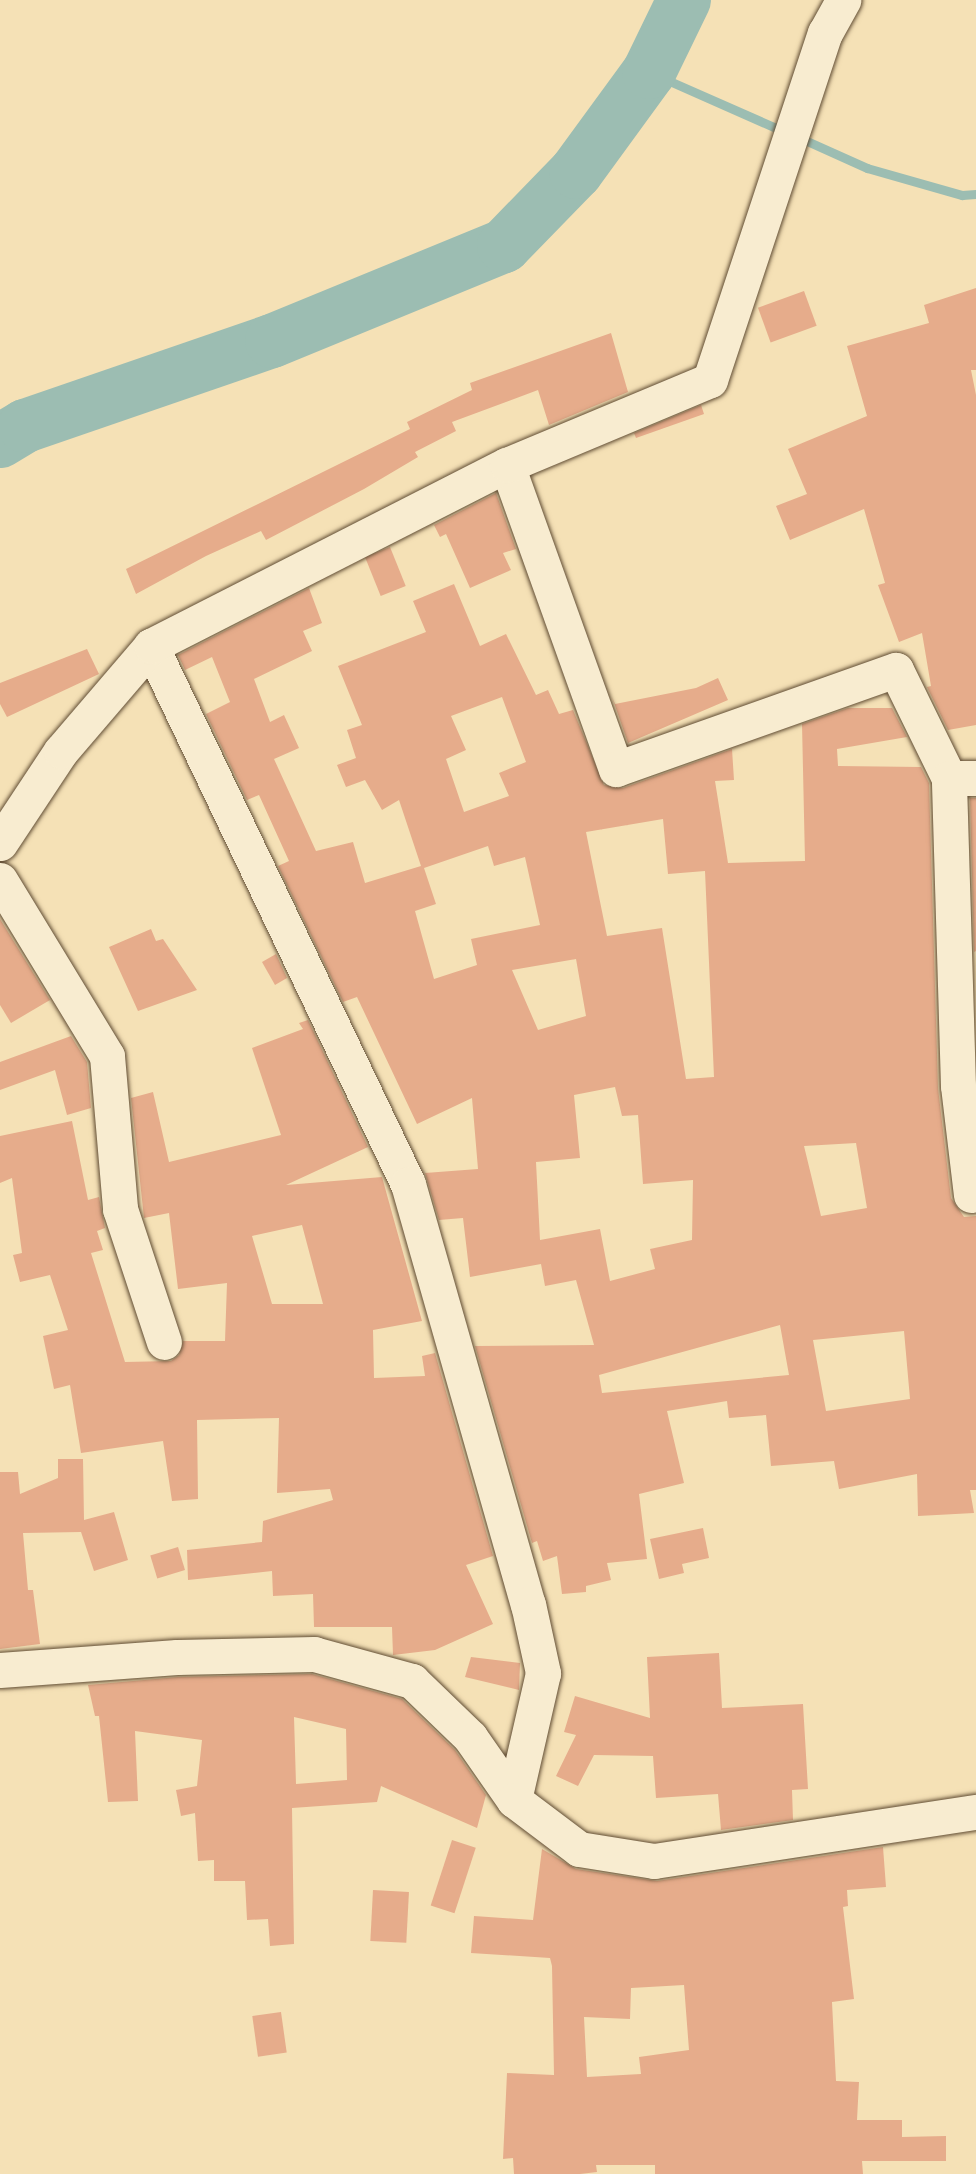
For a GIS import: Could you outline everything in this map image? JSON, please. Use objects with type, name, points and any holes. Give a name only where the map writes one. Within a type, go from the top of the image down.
[{"type":"street","points":[[0,843],[61,751],[151,646],[507,465],[710,380],[762,213],[825,33],[843,0]]},
{"type":"street","points":[[507,465],[616,769],[895,670],[963,778],[958,1086],[971,1195]]},
{"type":"street","points":[[151,646],[408,1184],[528,1604],[543,1673],[514,1800]]},
{"type":"street","points":[[0,880],[107,1056],[120,1209],[164,1342]]},
{"type":"street","points":[[0,1670],[177,1657],[314,1654],[412,1681],[470,1737],[514,1800],[579,1849],[654,1861],[976,1812]]},
{"type":"building","points":[[976,288],[976,370],[971,370],[976,395],[976,725],[948,730],[927,687],[931,686],[922,633],[899,642],[878,585],[885,583],[864,509],[790,540],[776,506],[807,494],[788,449],[867,416],[847,346],[929,323],[924,305]]},
{"type":"building","points":[[804,291],[817,326],[771,343],[758,308]]},
{"type":"building","points":[[611,333],[628,392],[549,425],[538,390],[452,422],[456,431],[415,452],[418,457],[364,489],[266,540],[261,531],[206,556],[136,594],[126,569],[410,429],[407,422],[472,390],[470,383]]},
{"type":"building","points":[[701,405],[704,414],[636,438],[634,433]]},
{"type":"building","points":[[496,493],[516,549],[503,553],[511,570],[470,588],[446,534],[440,537],[434,525]]},
{"type":"building","points":[[390,547],[406,586],[381,596],[365,557]]},
{"type":"building","points":[[454,584],[480,646],[506,634],[536,695],[548,690],[559,714],[573,710],[604,785],[623,788],[732,749],[734,780],[715,781],[728,863],[805,861],[802,724],[848,708],[892,708],[907,737],[837,749],[838,766],[921,767],[929,783],[938,1088],[951,1198],[964,1217],[976,1216],[976,1490],[970,1490],[974,1513],[918,1516],[917,1474],[839,1489],[834,1461],[771,1466],[766,1415],[729,1418],[727,1401],[667,1411],[684,1483],[639,1494],[647,1559],[607,1563],[611,1580],[586,1586],[586,1592],[562,1594],[557,1556],[543,1561],[537,1541],[532,1543],[475,1346],[594,1345],[576,1280],[545,1286],[541,1264],[470,1277],[463,1218],[439,1220],[425,1173],[478,1169],[472,1098],[417,1124],[357,997],[343,1002],[278,866],[289,861],[259,795],[247,800],[206,714],[230,702],[212,657],[185,670],[178,655],[309,588],[322,623],[303,631],[312,651],[254,679],[270,722],[284,715],[299,748],[274,759],[316,851],[353,842],[365,883],[421,866],[399,800],[382,810],[365,780],[346,787],[337,765],[356,758],[347,730],[362,725],[338,666],[426,632],[413,601]],"holes":[[[502,697],[526,762],[499,773],[509,796],[464,812],[446,759],[466,750],[451,716]],[[663,819],[668,874],[705,871],[714,1077],[686,1079],[662,928],[607,936],[586,832]],[[488,846],[494,866],[525,857],[540,925],[471,939],[477,965],[434,979],[415,911],[436,904],[424,868]],[[576,959],[586,1016],[538,1030],[512,970]],[[615,1087],[622,1116],[638,1115],[643,1184],[693,1180],[692,1240],[650,1249],[655,1269],[610,1281],[600,1229],[540,1240],[536,1162],[580,1158],[574,1095]],[[856,1143],[867,1208],[821,1216],[804,1146]],[[780,1325],[789,1375],[602,1393],[599,1375]],[[904,1331],[910,1399],[826,1411],[813,1340]]]},
{"type":"building","points":[[87,649],[99,674],[7,717],[0,704],[0,683]]},
{"type":"building","points":[[718,678],[728,700],[628,743],[612,697],[615,704],[696,688]]},
{"type":"building","points":[[970,798],[976,798],[974,952]]},
{"type":"building","points":[[0,919],[50,1000],[11,1023],[0,1005]]},
{"type":"building","points":[[151,929],[156,941],[163,939],[197,990],[138,1011],[109,947]]},
{"type":"building","points":[[276,954],[287,978],[275,985],[262,962]]},
{"type":"building","points":[[308,1020],[368,1147],[286,1185],[382,1177],[422,1321],[373,1330],[374,1378],[425,1376],[422,1356],[435,1353],[493,1556],[466,1565],[493,1624],[435,1650],[393,1655],[392,1627],[314,1627],[313,1594],[273,1596],[272,1571],[188,1580],[187,1550],[262,1542],[263,1521],[333,1500],[330,1489],[277,1493],[279,1418],[197,1420],[198,1499],[172,1501],[163,1441],[81,1453],[70,1385],[54,1389],[43,1336],[68,1330],[50,1275],[20,1282],[13,1255],[22,1253],[12,1178],[0,1183],[0,1136],[72,1121],[88,1200],[99,1197],[105,1228],[97,1231],[103,1250],[91,1253],[125,1362],[171,1361],[179,1355],[183,1341],[225,1341],[227,1283],[178,1289],[169,1213],[144,1218],[131,1098],[153,1092],[169,1162],[281,1135],[252,1048],[303,1029],[299,1023]],"holes":[[[302,1225],[323,1304],[272,1304],[252,1236]]]},
{"type":"building","points":[[71,1036],[87,1062],[91,1108],[67,1115],[55,1070],[0,1090],[0,1062]]},
{"type":"building","points":[[58,1459],[83,1459],[84,1520],[114,1512],[128,1560],[94,1571],[81,1532],[23,1533],[28,1590],[33,1590],[40,1644],[0,1649],[0,1472],[18,1472],[20,1494],[58,1478]]},
{"type":"building","points":[[703,1528],[709,1558],[682,1564],[684,1573],[659,1579],[650,1539]]},
{"type":"building","points":[[178,1547],[185,1570],[157,1578],[150,1555]]},
{"type":"building","points":[[719,1653],[722,1708],[803,1704],[808,1789],[792,1790],[793,1820],[721,1830],[718,1794],[656,1798],[653,1756],[594,1755],[578,1786],[556,1776],[576,1735],[564,1732],[575,1696],[650,1718],[647,1657]]},
{"type":"building","points":[[471,1657],[520,1663],[519,1690],[465,1677]]},
{"type":"building","points":[[312,1674],[402,1699],[455,1750],[486,1795],[477,1828],[381,1786],[377,1802],[292,1808],[294,1944],[270,1946],[268,1919],[247,1920],[245,1881],[214,1881],[214,1860],[198,1861],[195,1813],[181,1816],[176,1790],[197,1786],[202,1740],[135,1731],[138,1801],[108,1802],[99,1716],[95,1716],[88,1685],[178,1677]],"holes":[[[294,1717],[346,1729],[347,1780],[296,1784]]]},
{"type":"building","points":[[452,1840],[476,1848],[454,1913],[431,1906]]},
{"type":"building","points":[[883,1847],[886,1887],[847,1890],[848,1906],[843,1907],[854,1999],[832,2002],[836,2081],[859,2082],[857,2120],[902,2120],[902,2137],[946,2136],[946,2161],[862,2161],[863,2174],[655,2174],[655,2165],[596,2165],[597,2172],[580,2174],[514,2174],[513,2158],[503,2159],[507,2073],[554,2075],[552,1966],[550,1958],[471,1953],[474,1916],[533,1920],[542,1849],[576,1869],[657,1881]],"holes":[[[684,1985],[689,2050],[639,2057],[641,2074],[587,2077],[584,2017],[630,2019],[631,1988]]]},
{"type":"building","points":[[373,1890],[409,1892],[406,1943],[370,1941]]},
{"type":"building","points":[[281,2012],[287,2053],[258,2057],[252,2016]]},
{"type":"waterway","points":[[0,441],[25,426],[272,341],[504,246],[576,172],[649,72],[684,0]]},
{"type":"waterway","points":[[649,72],[785,132]]},
{"type":"waterway","points":[[798,137],[867,168],[962,195],[976,194]]}]
